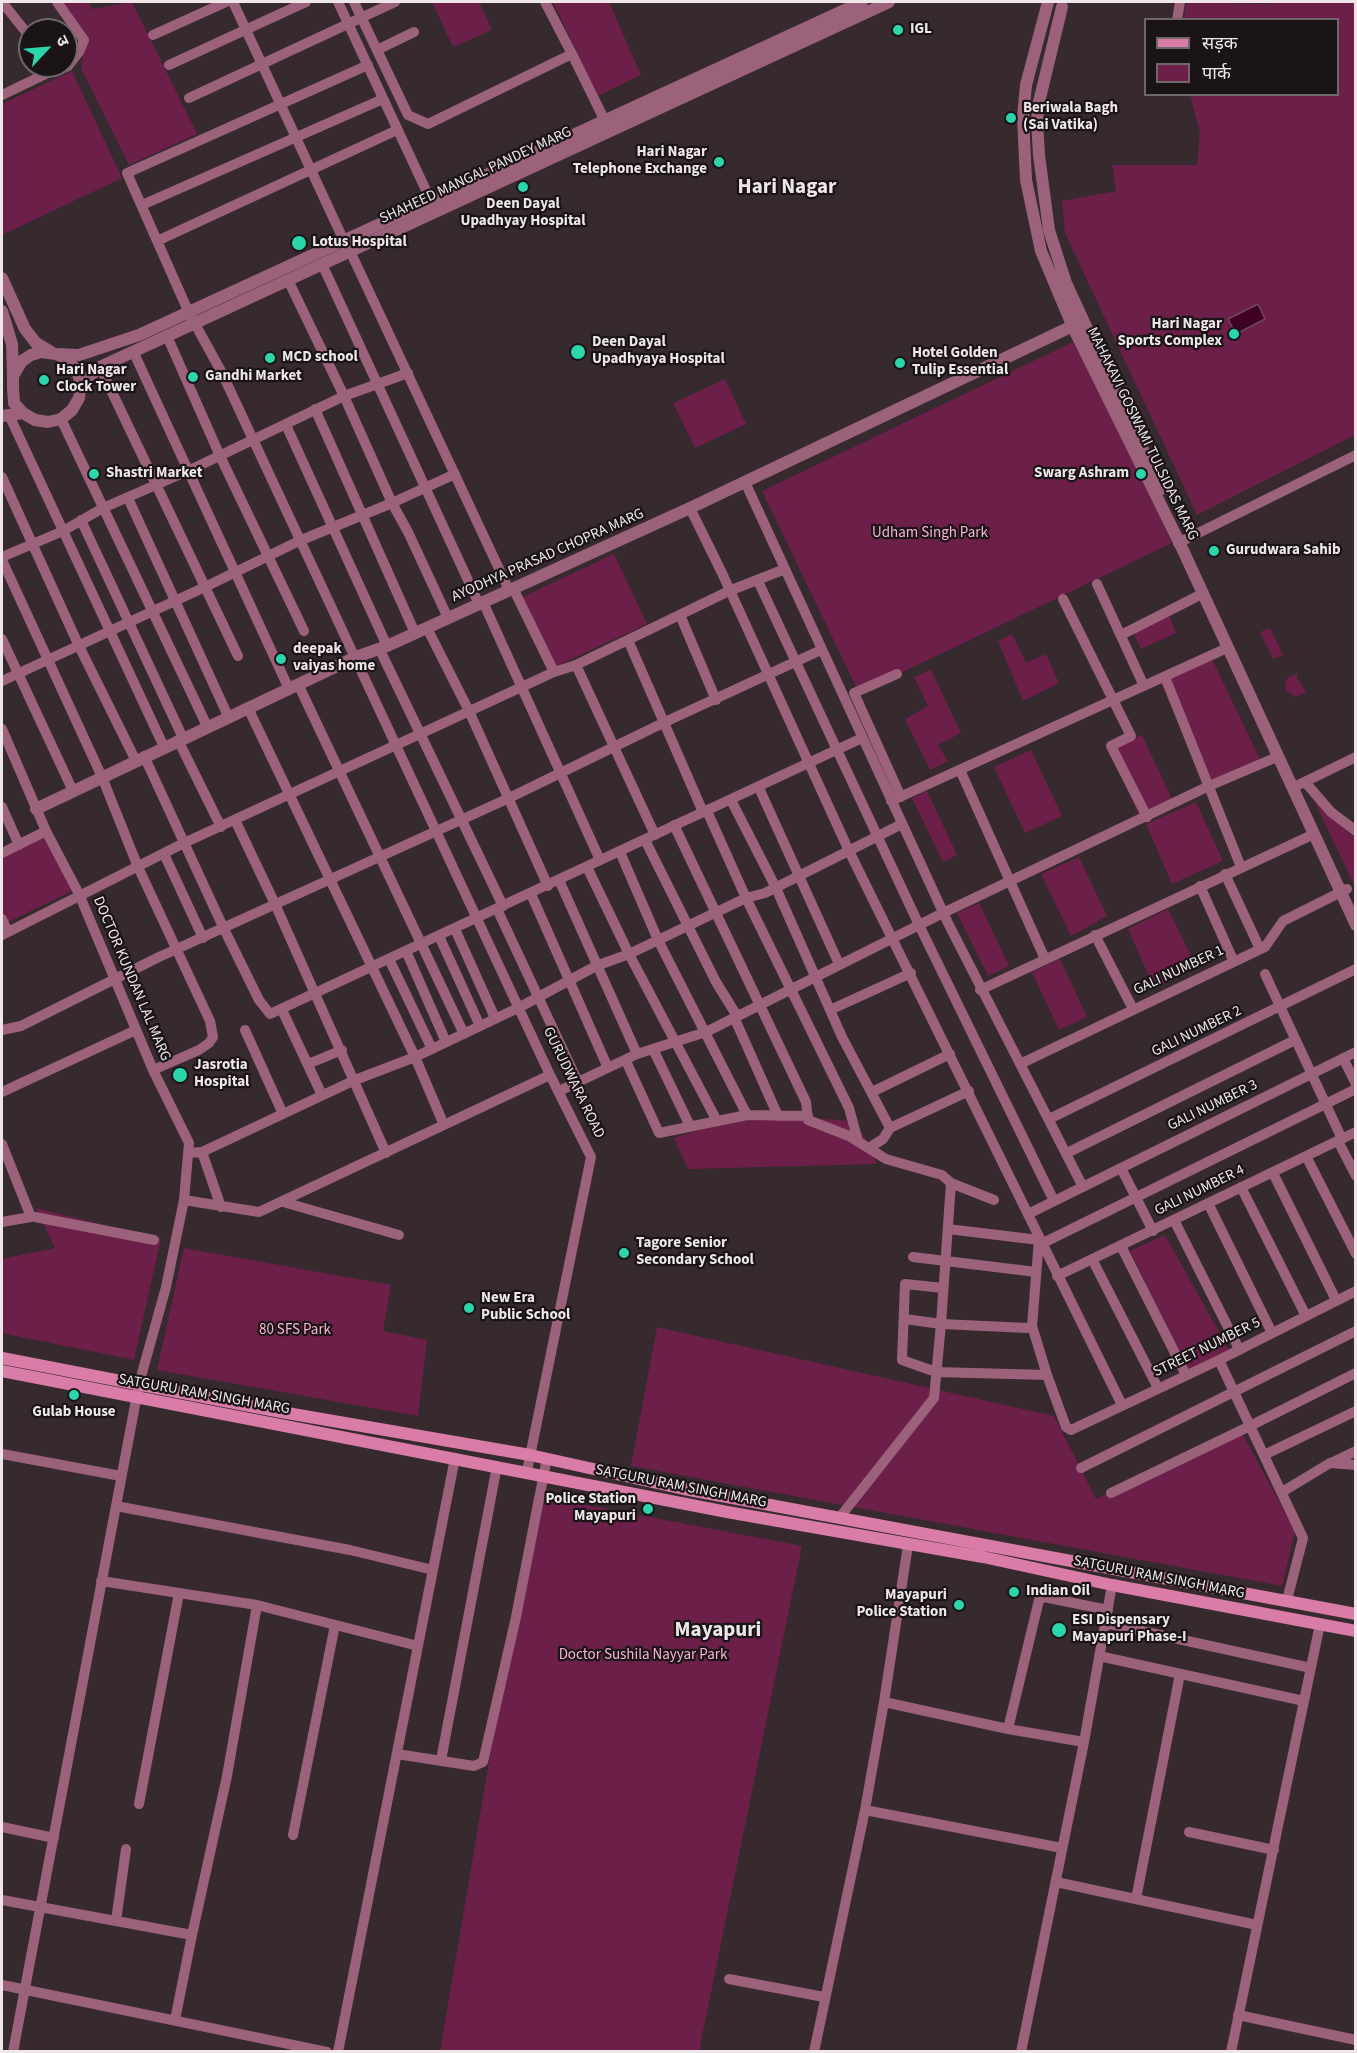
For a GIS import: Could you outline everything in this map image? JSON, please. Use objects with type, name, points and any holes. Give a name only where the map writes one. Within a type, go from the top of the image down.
[{"type":"main road","name":"SATGURU RAM SINGH MARG","points":[[2,1358],[547,1458],[684,1489],[1356,1614]]},
{"type":"main road","name":"SATGURU RAM SINGH MARG","points":[[2,1371],[908,1545],[983,1557],[1112,1585],[1356,1631]]},
{"type":"street","points":[[2,2],[18,22]]},
{"type":"street","points":[[57,2],[68,18]]},
{"type":"street","points":[[153,35],[226,2]]},
{"type":"street","points":[[233,2],[455,474],[511,589],[555,672]]},
{"type":"street","points":[[168,65],[306,2]]},
{"type":"street","points":[[338,2],[431,201]]},
{"type":"street","points":[[354,2],[408,115],[428,124],[572,54]]},
{"type":"street","points":[[189,98],[395,2]]},
{"type":"street","points":[[545,2],[604,121]]},
{"type":"street","name":"SHAHEED MANGAL PANDEY MARG","points":[[54,353],[79,355],[96,351],[191,318],[288,280],[322,264],[347,246],[431,201],[568,144],[604,121],[862,2]]},
{"type":"street","name":"SHAHEED MANGAL PANDEY MARG","points":[[81,384],[100,367],[167,336],[191,318],[568,144],[889,2]]},
{"type":"street","name":"MAHAKAVI GOSWAMI TULSIDAS MARG","points":[[1077,323],[1050,230],[1039,155],[1039,102],[1068,4],[1049,2],[1026,85],[1023,148],[1036,233],[1077,323],[1299,785],[1356,925]]},
{"type":"street","points":[[1177,18],[1180,2]]},
{"type":"street","points":[[78,32],[84,40],[78,53]]},
{"type":"street","points":[[377,50],[414,32]]},
{"type":"street","points":[[281,104],[368,65]]},
{"type":"street","points":[[2,95],[35,78]]},
{"type":"street","points":[[142,205],[383,99]]},
{"type":"street","name":"GURUDWARA ROAD","points":[[281,104],[128,173],[191,318],[222,373],[299,541],[397,743],[435,831],[591,1157],[527,1471]]},
{"type":"street","points":[[157,241],[397,130]]},
{"type":"street","points":[[322,264],[522,688],[559,773],[576,803],[600,860]]},
{"type":"street","points":[[2,278],[25,328],[36,343],[68,360],[77,371],[81,384],[76,404],[62,419],[48,422],[34,420],[23,414],[14,403],[12,344],[2,311]]},
{"type":"street","points":[[288,280],[448,618]]},
{"type":"street","name":"AYODHYA PRASAD CHOPRA MARG","points":[[36,809],[356,657],[427,628],[690,508],[1077,323]]},
{"type":"street","points":[[167,336],[266,557],[304,631]]},
{"type":"street","points":[[133,351],[190,470],[235,573],[338,770],[464,1034]]},
{"type":"street","points":[[2,396],[13,382],[22,361],[31,355],[54,353]]},
{"type":"street","points":[[100,367],[238,656]]},
{"type":"street","points":[[153,1070],[199,1050],[213,1037],[210,1021],[175,950],[138,867],[102,777],[45,659],[2,559],[63,531],[103,508],[253,441],[315,409],[408,373]]},
{"type":"street","points":[[315,409],[415,633]]},
{"type":"street","points":[[23,414],[5,415],[63,531],[164,747]]},
{"type":"street","points":[[62,419],[207,726]]},
{"type":"street","points":[[286,425],[334,527],[383,647],[578,1082]]},
{"type":"street","points":[[1181,541],[1356,455]]},
{"type":"street","points":[[2,681],[108,630],[129,623],[205,588],[299,541],[455,474]]},
{"type":"street","points":[[2,477],[78,644],[140,758],[184,843],[224,929],[270,1014],[862,738]]},
{"type":"street","points":[[745,482],[862,738],[896,799]]},
{"type":"street","points":[[128,498],[228,716]]},
{"type":"street","points":[[690,508],[849,851],[1122,1405]]},
{"type":"street","points":[[81,520],[221,827]]},
{"type":"street","name":"MAHAKAVI GOSWAMI TULSIDAS MARG","points":[[1181,541],[1202,594],[1277,757],[1299,785],[1314,834],[1343,891],[1356,908]]},
{"type":"street","points":[[2,919],[5,933],[79,894],[338,770],[555,672],[576,665],[729,591],[785,570]]},
{"type":"street","points":[[758,581],[798,662],[919,925],[1054,1201]]},
{"type":"street","points":[[1097,584],[1144,686]]},
{"type":"street","points":[[1121,634],[1202,594]]},
{"type":"street","points":[[1063,599],[1131,736],[1111,746],[1147,817]]},
{"type":"street","points":[[680,615],[716,700]]},
{"type":"street","points":[[427,628],[469,711],[548,886]]},
{"type":"street","points":[[2,639],[73,791]]},
{"type":"street","points":[[628,640],[746,898],[849,1108],[858,1141]]},
{"type":"street","points":[[896,799],[1227,648]]},
{"type":"street","points":[[2,1030],[21,1026],[175,950],[507,799],[665,722],[821,650]]},
{"type":"street","points":[[576,665],[688,927],[735,1016],[778,1116]]},
{"type":"street","points":[[897,674],[854,693],[896,799],[902,824],[943,913],[1083,1187]]},
{"type":"street","points":[[1165,677],[1241,867]]},
{"type":"street","points":[[248,708],[370,968],[415,1057],[444,1125]]},
{"type":"street","name":"DOCTOR KUNDAN LAL MARG","points":[[2,729],[46,831],[79,894],[153,1070],[189,1143],[184,1200],[173,1244],[166,1287],[139,1384],[14,2052]]},
{"type":"street","points":[[559,1091],[637,1054],[706,1032],[943,913],[1209,786],[1277,757]]},
{"type":"street","points":[[1354,760],[1299,785],[1356,831]]},
{"type":"street","points":[[960,770],[1046,959]]},
{"type":"street","points":[[759,788],[839,964]]},
{"type":"street","points":[[731,800],[776,888],[830,1010],[890,1128]]},
{"type":"street","points":[[2,807],[19,845]]},
{"type":"street","points":[[235,820],[342,1050],[386,1153]]},
{"type":"street","points":[[189,1153],[202,1152],[355,1080],[415,1057],[520,1007],[596,966],[629,954],[746,898],[776,888],[902,824]]},
{"type":"street","points":[[674,825],[718,913],[806,1102],[808,1116],[812,1123],[858,1141],[886,1159],[942,1175],[951,1183],[994,1200]]},
{"type":"street","points":[[2,853],[46,831]]},
{"type":"street","points":[[981,990],[1314,834]]},
{"type":"street","points":[[620,852],[658,940],[747,1115]]},
{"type":"street","points":[[164,854],[203,938]]},
{"type":"street","points":[[587,867],[629,954],[717,1121]]},
{"type":"street","points":[[1225,874],[1260,949]]},
{"type":"street","points":[[559,880],[637,1054]]},
{"type":"street","points":[[1200,886],[1234,962]]},
{"type":"street","name":"GALI NUMBER 1","points":[[1020,1064],[1260,949],[1269,944],[1284,921],[1343,891]]},
{"type":"street","points":[[531,894],[608,1068]]},
{"type":"street","points":[[455,929],[495,1018]]},
{"type":"street","points":[[1095,935],[1133,1010]]},
{"type":"street","points":[[439,936],[480,1026]]},
{"type":"street","points":[[406,951],[446,1042]]},
{"type":"street","points":[[389,959],[432,1049]]},
{"type":"street","name":"GALI NUMBER 2","points":[[1049,1119],[1356,969]]},
{"type":"street","points":[[830,1010],[911,973]]},
{"type":"street","points":[[1265,974],[1356,1176]]},
{"type":"street","points":[[282,1010],[322,1095]]},
{"type":"street","points":[[2,1092],[136,1030]]},
{"type":"street","points":[[245,1030],[283,1114]]},
{"type":"street","points":[[1067,1153],[1294,1040]]},
{"type":"street","points":[[653,1049],[690,1126]]},
{"type":"street","points":[[308,1064],[342,1050]]},
{"type":"street","name":"GALI NUMBER 3","points":[[1028,1214],[1356,1052]]},
{"type":"street","points":[[872,1092],[950,1054]]},
{"type":"street","points":[[1343,1058],[1356,1084]]},
{"type":"street","points":[[626,1060],[659,1133],[747,1115],[808,1116]]},
{"type":"street","points":[[184,1200],[256,1212],[283,1202],[550,1075]]},
{"type":"street","points":[[948,1229],[1040,1242],[1136,1198],[1356,1089]]},
{"type":"street","points":[[868,1148],[883,1139],[890,1128],[969,1091]]},
{"type":"street","name":"GALI NUMBER 4","points":[[1057,1276],[1356,1132]]},
{"type":"street","points":[[2,1144],[31,1217],[2,1222]]},
{"type":"street","points":[[202,1152],[221,1207]]},
{"type":"street","points":[[1306,1156],[1356,1254]]},
{"type":"street","points":[[1121,1168],[1153,1231]]},
{"type":"street","points":[[1273,1173],[1336,1300]]},
{"type":"street","points":[[840,1517],[934,1398],[951,1183]]},
{"type":"street","points":[[1241,1187],[1306,1316]]},
{"type":"street","points":[[283,1202],[399,1235]]},
{"type":"street","points":[[1208,1203],[1272,1332]]},
{"type":"street","points":[[35,1217],[173,1244]]},
{"type":"street","points":[[1174,1220],[1239,1349]]},
{"type":"street","points":[[943,1288],[905,1284],[902,1360],[936,1372],[1047,1375],[1032,1326],[1040,1242]]},
{"type":"street","points":[[1121,1246],[1186,1375]]},
{"type":"street","points":[[913,1257],[1036,1272]]},
{"type":"street","points":[[1092,1259],[1158,1389]]},
{"type":"street","name":"STREET NUMBER 5","points":[[1047,1375],[1066,1427],[1071,1430],[1219,1360],[1356,1291]]},
{"type":"street","points":[[904,1319],[941,1324],[1028,1328],[1032,1326]]},
{"type":"street","points":[[1081,1468],[1356,1331]]},
{"type":"street","points":[[1219,1360],[1301,1531],[1304,1545],[1287,1600]]},
{"type":"street","points":[[1111,1493],[1356,1373]]},
{"type":"street","points":[[1264,1455],[1356,1411]]},
{"type":"street","points":[[1282,1492],[1330,1463],[1356,1451]]},
{"type":"street","points":[[2,1454],[122,1476]]},
{"type":"street","points":[[338,2052],[455,1458]]},
{"type":"street","points":[[397,1754],[474,1766],[483,1762],[547,1458]]},
{"type":"street","points":[[1330,1463],[1356,1465]]},
{"type":"street","points":[[441,1760],[497,1466]]},
{"type":"street","points":[[116,1506],[350,1550],[434,1570]]},
{"type":"street","points":[[814,2052],[865,1810],[908,1545]]},
{"type":"street","points":[[101,1581],[257,1605],[418,1646]]},
{"type":"street","points":[[1021,2052],[1084,1742],[1112,1585]]},
{"type":"street","points":[[139,1804],[179,1593]]},
{"type":"street","points":[[1008,1729],[1039,1600],[1044,1597],[1108,1610]]},
{"type":"street","points":[[175,2020],[227,1776],[257,1605]]},
{"type":"street","points":[[1105,1623],[1311,1668]]},
{"type":"street","points":[[1231,2052],[1320,1624]]},
{"type":"street","points":[[293,1835],[335,1625]]},
{"type":"street","points":[[1099,1656],[1304,1701]]},
{"type":"street","points":[[1136,1899],[1180,1674]]},
{"type":"street","points":[[884,1702],[1008,1729],[1084,1742]]},
{"type":"street","points":[[865,1810],[1062,1848]]},
{"type":"street","points":[[2,1827],[54,1838]]},
{"type":"street","points":[[1189,1832],[1274,1850]]},
{"type":"street","points":[[116,1921],[126,1849]]},
{"type":"street","points":[[1056,1882],[1257,1925]]},
{"type":"street","points":[[2,1900],[192,1935]]},
{"type":"street","points":[[729,1979],[824,1997]]},
{"type":"street","points":[[2,1985],[327,2052]]},
{"type":"street","points":[[1238,2015],[1356,2040]]},
{"type":"green space","points":[[60,2],[89,2],[92,9],[132,2],[197,134],[129,165],[81,68],[87,34],[78,23],[78,18],[74,18]]},
{"type":"green space","points":[[432,2],[479,2],[492,30],[453,47]]},
{"type":"green space","points":[[553,2],[609,2],[641,75],[598,96]]},
{"type":"green space","name":"Hari Nagar Sports Complex","points":[[1355,2],[1355,435],[1197,515],[1065,233],[1062,201],[1116,191],[1112,165],[1197,165],[1200,133],[1190,96],[1339,96],[1339,18],[1184,18],[1186,3]]},
{"type":"green space","points":[[57,78],[75,78],[122,178],[2,235],[2,104]]},
{"type":"green space","name":"Udham Singh Park","points":[[1075,341],[1172,543],[859,693],[762,491]]},
{"type":"green space","points":[[725,379],[746,424],[695,448],[673,403]]},
{"type":"green space","points":[[614,554],[647,624],[548,670],[516,600]]},
{"type":"green space","points":[[1169,616],[1176,633],[1141,649],[1133,632]]},
{"type":"green space","points":[[1270,628],[1283,655],[1273,659],[1260,632]]},
{"type":"green space","points":[[1012,634],[1026,663],[1046,654],[1059,683],[1023,701],[998,641]]},
{"type":"green space","points":[[1209,653],[1260,759],[1206,784],[1158,677]]},
{"type":"green space","points":[[931,670],[961,733],[938,745],[948,761],[930,770],[905,719],[928,706],[914,677]]},
{"type":"green space","points":[[1298,673],[1297,678],[1306,692],[1295,697],[1286,690],[1285,683],[1288,677]]},
{"type":"green space","points":[[1142,735],[1172,799],[1138,814],[1110,749]]},
{"type":"green space","points":[[1031,750],[1062,816],[1025,833],[994,767]]},
{"type":"green space","points":[[927,791],[957,855],[943,862],[912,798]]},
{"type":"green space","points":[[1313,798],[1355,838],[1355,887]]},
{"type":"green space","points":[[1196,802],[1223,861],[1172,884],[1146,824]]},
{"type":"green space","points":[[43,831],[72,891],[2,925],[2,852]]},
{"type":"green space","points":[[1079,857],[1107,916],[1071,936],[1041,874]]},
{"type":"green space","points":[[979,903],[1009,966],[988,976],[957,913]]},
{"type":"green space","points":[[1168,909],[1197,968],[1154,988],[1128,929]]},
{"type":"green space","points":[[1060,959],[1087,1017],[1059,1030],[1032,972]]},
{"type":"green space","points":[[750,1114],[852,1121],[865,1138],[877,1164],[688,1169],[674,1138]]},
{"type":"green space","points":[[36,1208],[161,1239],[134,1360],[2,1333],[2,1259],[55,1248]]},
{"type":"green space","points":[[1165,1235],[1229,1350],[1188,1369],[1130,1251]]},
{"type":"green space","name":"80 SFS Park","points":[[184,1248],[391,1285],[383,1331],[427,1340],[418,1416],[157,1370]]},
{"type":"green space","points":[[657,1327],[1054,1416],[1096,1499],[1241,1431],[1295,1531],[1282,1586],[631,1466]]},
{"type":"green space","name":"Doctor Sushila Nayyar Park","points":[[534,1495],[802,1546],[699,2051],[440,2052]]},
{"type":"shaded area","points":[[1258,304],[1265,319],[1236,334],[1228,319]]},
{"type":"place","name":"IGL","points":[[898,30]]},
{"type":"place","name":"Beriwala Bagh (Sai Vatika)","points":[[1011,118]]},
{"type":"place","name":"Hari Nagar Telephone Exchange","points":[[719,162]]},
{"type":"place","name":"Deen Dayal Upadhyay Hospital","points":[[523,187]]},
{"type":"place","name":"Lotus Hospital","points":[[299,243]]},
{"type":"place","name":"Hari Nagar Sports Complex","points":[[1234,334]]},
{"type":"place","name":"Deen Dayal Upadhyaya Hospital","points":[[578,352]]},
{"type":"place","name":"MCD school","points":[[270,358]]},
{"type":"place","name":"Hotel Golden Tulip Essential","points":[[900,363]]},
{"type":"place","name":"Gandhi Market","points":[[193,377]]},
{"type":"place","name":"Hari Nagar Clock Tower","points":[[44,380]]},
{"type":"place","name":"Shastri Market","points":[[94,474]]},
{"type":"place","name":"Swarg Ashram","points":[[1141,474]]},
{"type":"place","name":"Gurudwara Sahib","points":[[1214,551]]},
{"type":"place","name":"deepak vaiyas home","points":[[281,659]]},
{"type":"place","name":"Jasrotia Hospital","points":[[180,1075]]},
{"type":"place","name":"Tagore Senior Secondary School","points":[[624,1253]]},
{"type":"place","name":"New Era Public School","points":[[469,1308]]},
{"type":"place","name":"Gulab House","points":[[74,1395]]},
{"type":"place","name":"Police Station Mayapuri","points":[[648,1509]]},
{"type":"place","name":"Indian Oil","points":[[1014,1592]]},
{"type":"place","name":"Mayapuri Police Station","points":[[959,1605]]},
{"type":"place","name":"ESI Dispensary Mayapuri Phase-I","points":[[1059,1630]]},
{"type":"district","name":"Hari Nagar","points":[[787,188]]},
{"type":"district","name":"Mayapuri","points":[[718,1631]]}]
